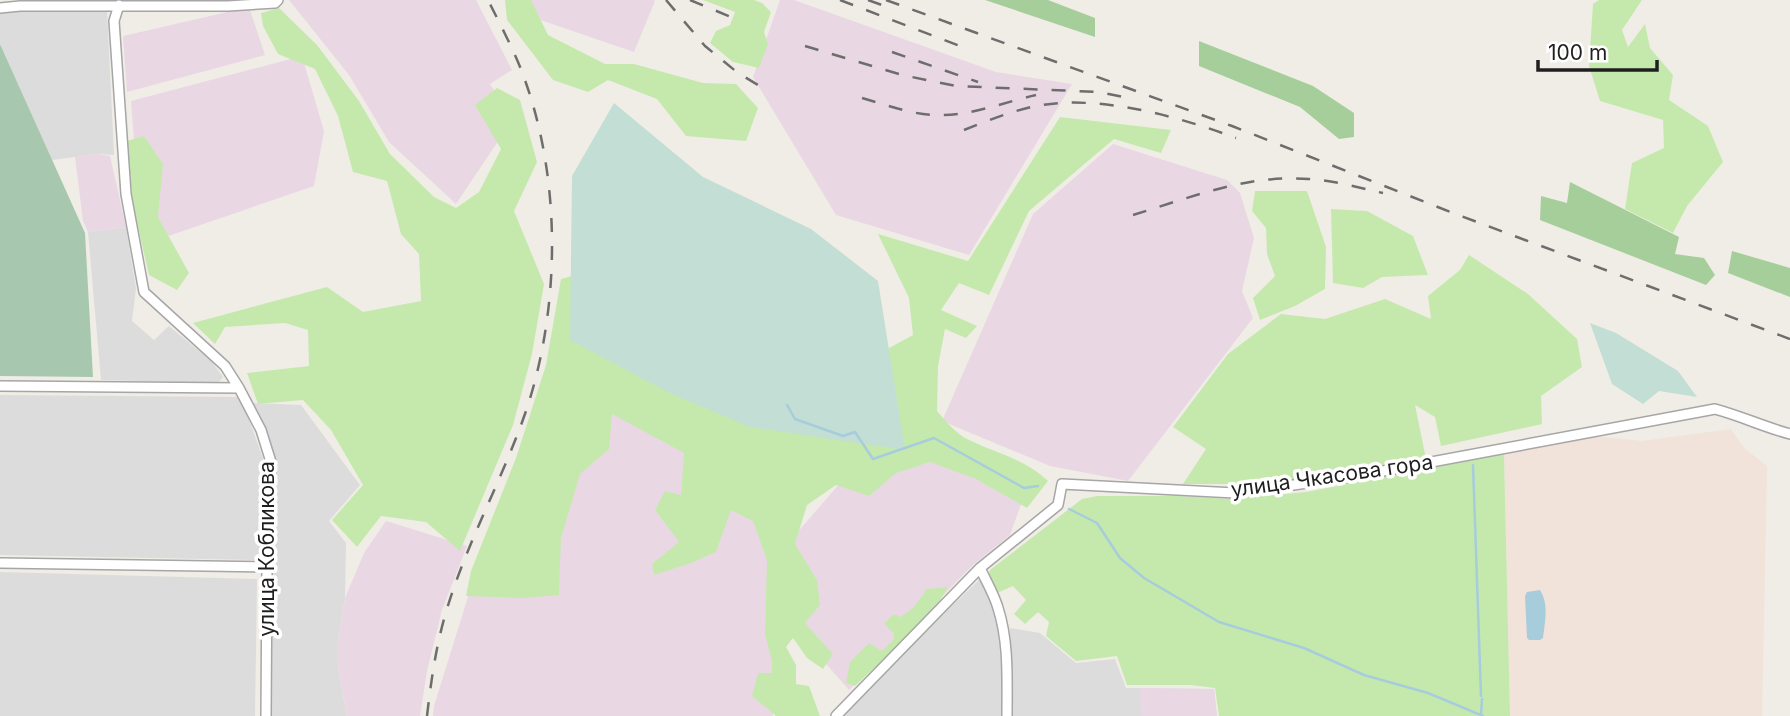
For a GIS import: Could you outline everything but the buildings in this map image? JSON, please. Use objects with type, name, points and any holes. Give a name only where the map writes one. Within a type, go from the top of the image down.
[{"type":"street","points":[[0,8],[20,3],[275,3],[278,0]]},
{"type":"street","name":"улица Кобликова","points":[[122,3],[114,21],[125,194],[144,292],[225,366],[261,430],[271,463],[266,716]]},
{"type":"street","points":[[0,386],[239,388]]},
{"type":"street","name":"улица Чкасова гора","points":[[836,716],[980,568],[1058,505],[1062,484],[1236,493],[1352,477],[1715,409],[1790,434]]},
{"type":"street","points":[[0,562],[267,567]]},
{"type":"street","points":[[980,568],[997,604],[1003,625],[1007,716]]},
{"type":"shaded area","points":[[289,0],[476,0],[512,70],[490,84],[513,119],[456,204],[389,142],[349,75]]},
{"type":"shaded area","points":[[507,0],[655,1],[634,52],[517,12]]},
{"type":"shaded area","points":[[780,0],[794,0],[996,72],[1072,84],[969,255],[836,215],[753,77]]},
{"type":"shaded area","points":[[249,7],[265,55],[127,92],[123,36]]},
{"type":"shaded area","points":[[107,11],[114,155],[98,154],[52,160],[0,44],[0,13]]},
{"type":"shaded area","points":[[302,56],[324,131],[314,186],[142,245],[131,101]]},
{"type":"shaded area","points":[[614,103],[703,177],[811,229],[878,281],[905,450],[750,427],[670,393],[570,340],[572,176]]},
{"type":"shaded area","points":[[1113,144],[1227,180],[1240,193],[1254,238],[1242,291],[1253,318],[1128,481],[1050,466],[942,421],[1033,214]]},
{"type":"shaded area","points":[[98,154],[110,156],[126,227],[88,232],[83,221],[75,157]]},
{"type":"shaded area","points":[[126,227],[136,288],[132,321],[154,340],[169,326],[211,361],[223,377],[218,383],[101,380],[88,232]]},
{"type":"shaded area","points":[[1590,323],[1616,333],[1678,371],[1697,397],[1659,391],[1643,404],[1612,384]]},
{"type":"shaded area","points":[[543,388],[686,442],[757,512],[775,555],[773,716],[433,716],[476,571]]},
{"type":"shaded area","points":[[0,395],[241,397],[266,467],[262,560],[0,555]]},
{"type":"shaded area","points":[[252,403],[301,405],[360,485],[329,521],[346,543],[345,598],[338,641],[338,668],[347,716],[271,716],[272,526],[265,429]]},
{"type":"shaded area","points":[[1731,429],[1744,448],[1767,466],[1762,716],[1510,716],[1504,454],[1595,436],[1642,441]]},
{"type":"shaded area","points":[[929,452],[1023,499],[1010,535],[973,565],[849,690],[797,631],[789,542],[847,475]]},
{"type":"shaded area","points":[[386,521],[467,546],[442,610],[427,671],[420,716],[347,716],[338,668],[338,641],[345,598],[364,553]]},
{"type":"shaded area","points":[[0,572],[257,579],[255,716],[0,716]]},
{"type":"shaded area","points":[[981,578],[994,606],[997,623],[1004,698],[1003,716],[841,716],[859,695]]},
{"type":"shaded area","points":[[1540,590],[1545,607],[1543,638],[1529,640],[1525,596],[1527,592]]},
{"type":"shaded area","points":[[1010,628],[1040,633],[1076,663],[1115,659],[1126,688],[1214,689],[1217,716],[1009,716]]},
{"type":"shaded area","points":[[1140,688],[1214,689],[1217,716],[1141,716]]},
{"type":"green space","points":[[505,0],[531,0],[548,35],[605,64],[634,64],[703,83],[736,84],[758,108],[746,141],[686,136],[657,99],[608,80],[588,92],[553,80],[507,20]]},
{"type":"green space","points":[[703,0],[754,0],[762,3],[771,12],[764,32],[768,44],[759,68],[733,62],[710,43],[716,31],[730,25],[735,12]]},
{"type":"green space","points":[[985,0],[1048,0],[1095,18],[1095,37]]},
{"type":"green space","points":[[1599,0],[1642,0],[1622,30],[1628,47],[1645,24],[1650,48],[1673,75],[1669,100],[1708,126],[1723,162],[1687,206],[1673,233],[1625,209],[1632,163],[1664,148],[1663,120],[1600,101],[1589,66],[1593,4]]},
{"type":"green space","points":[[279,8],[317,45],[359,101],[390,154],[434,197],[456,208],[479,192],[501,149],[475,105],[497,88],[520,100],[537,162],[514,211],[544,284],[532,354],[513,425],[460,551],[426,522],[381,516],[357,547],[332,520],[363,485],[331,430],[303,400],[258,404],[247,373],[309,366],[308,330],[285,323],[225,327],[215,344],[193,323],[327,287],[363,312],[421,301],[419,254],[401,234],[387,181],[353,172],[338,116],[315,69],[278,54],[263,26],[261,13]]},
{"type":"green space","points":[[1199,41],[1313,86],[1354,113],[1354,137],[1339,139],[1300,107],[1199,66]]},
{"type":"green space","points":[[0,44],[85,233],[93,377],[0,376]]},
{"type":"green space","points":[[1060,117],[1171,130],[1161,153],[1114,139],[1029,211],[989,295],[959,283],[941,310],[977,326],[966,338],[945,329],[938,366],[937,411],[950,426],[965,438],[1028,466],[1048,481],[1027,508],[976,479],[930,462],[896,473],[869,496],[836,485],[807,505],[795,544],[817,580],[820,605],[805,623],[833,654],[823,669],[807,658],[793,638],[786,647],[796,665],[796,684],[809,686],[820,716],[776,716],[752,696],[758,673],[772,673],[772,661],[765,635],[767,560],[753,521],[731,510],[716,552],[654,575],[652,564],[679,542],[655,510],[665,491],[681,495],[684,453],[612,414],[609,449],[580,474],[561,538],[559,595],[523,598],[466,596],[471,571],[516,458],[546,365],[561,279],[607,266],[843,373],[913,335],[909,298],[878,234],[968,261]]},
{"type":"green space","points":[[144,136],[163,164],[158,217],[189,273],[177,290],[149,275],[133,205],[127,141]]},
{"type":"green space","points":[[1570,182],[1679,237],[1675,254],[1704,258],[1715,275],[1706,285],[1540,220],[1541,196],[1567,203]]},
{"type":"green space","points":[[1255,191],[1307,191],[1326,247],[1325,289],[1295,306],[1260,320],[1253,298],[1275,276],[1267,254],[1266,228],[1252,211]]},
{"type":"green space","points":[[1331,209],[1367,211],[1413,236],[1428,275],[1382,277],[1363,288],[1333,283]]},
{"type":"green space","points":[[1732,251],[1790,268],[1790,297],[1728,273]]},
{"type":"green space","points":[[1469,255],[1528,294],[1577,339],[1582,367],[1541,396],[1542,424],[1441,446],[1435,417],[1415,405],[1426,459],[1329,477],[1234,489],[1232,484],[1183,484],[1206,449],[1173,427],[1228,354],[1281,314],[1325,319],[1385,299],[1431,319],[1428,296],[1460,270]]},
{"type":"green space","points":[[1504,454],[1510,716],[1219,716],[1215,688],[1190,685],[1127,685],[1117,656],[1076,661],[1046,636],[1049,622],[1038,612],[1025,624],[1014,614],[1026,600],[1013,586],[997,593],[988,576],[990,570],[1082,499],[1097,496],[1176,496],[1232,499],[1306,492]]},
{"type":"green space","points":[[948,587],[930,613],[892,652],[855,686],[846,683],[850,662],[869,643],[882,651],[894,639],[894,634],[884,623],[894,614],[901,617],[914,607],[927,589]]},
{"type":"waterway","points":[[787,405],[795,419],[843,436],[855,432],[873,459],[934,438],[1024,488],[1038,486]]},
{"type":"waterway","points":[[1473,465],[1481,696]]},
{"type":"waterway","points":[[1069,509],[1097,523],[1120,558],[1144,578],[1219,622],[1304,648],[1364,675],[1428,693],[1483,716]]},
{"type":"waterway","points":[[1481,715],[1482,699]]},
{"type":"railway","points":[[427,716],[434,664],[446,612],[464,560],[528,405],[547,321],[551,277],[552,232],[542,144],[532,102],[518,62],[488,0]]},
{"type":"railway","points":[[666,0],[705,46],[738,73],[768,91]]},
{"type":"railway","points":[[690,0],[731,17]]},
{"type":"railway","points":[[840,0],[965,48]]},
{"type":"railway","points":[[868,0],[893,9]]},
{"type":"railway","points":[[886,0],[1232,126],[1453,213],[1790,339]]},
{"type":"railway","points":[[805,46],[902,75],[956,86],[1099,92],[1128,98]]},
{"type":"railway","points":[[892,52],[978,82]]},
{"type":"railway","points":[[862,98],[928,115],[950,115],[1036,95]]},
{"type":"railway","points":[[964,130],[1008,113],[1036,106],[1085,103],[1163,115],[1236,138]]},
{"type":"railway","points":[[1133,215],[1219,189],[1263,180],[1317,180],[1383,193]]}]
